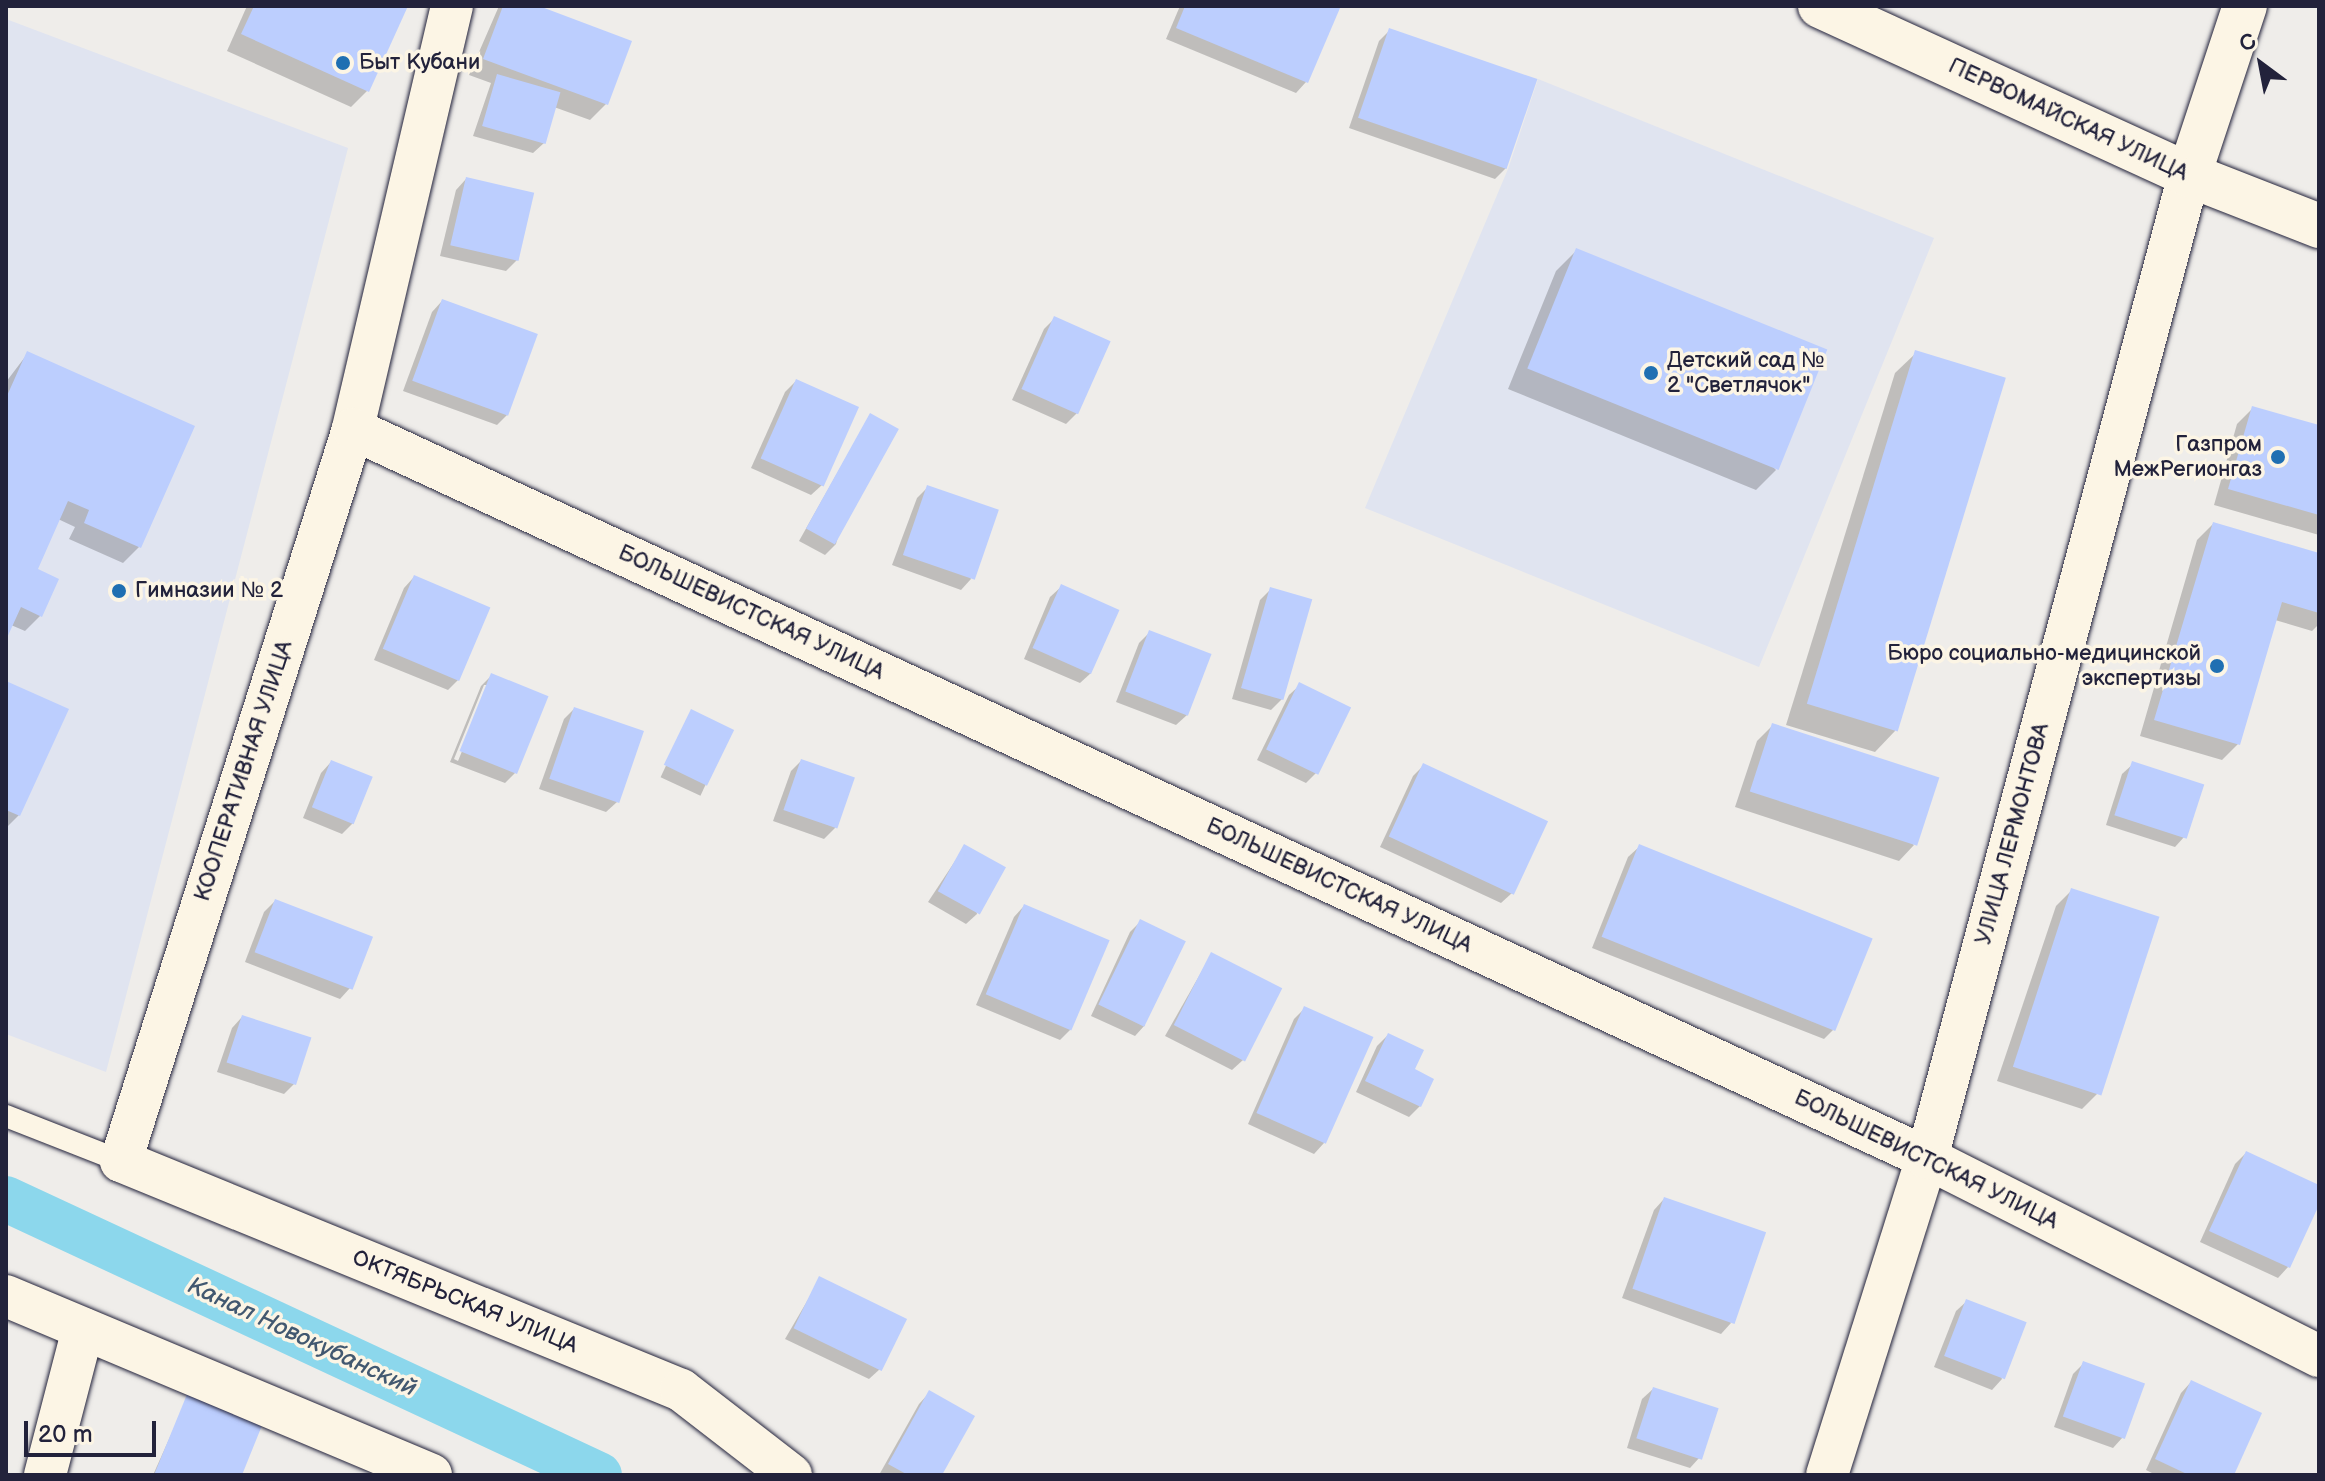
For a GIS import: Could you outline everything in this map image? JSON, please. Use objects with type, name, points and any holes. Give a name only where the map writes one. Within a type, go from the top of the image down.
[{"type":"main road","name":"ПЕРВОМАЙСКАЯ УЛИЦА","points":[[1820,6],[2189,175],[2319,226]]},
{"type":"main road","name":"УЛИЦА ЛЕРМОНТОВА","points":[[2189,175],[2245,6]]},
{"type":"street","name":"КООПЕРАТИВНАЯ УЛИЦА","points":[[121,1161],[353,429],[452,6]]},
{"type":"street","name":"УЛИЦА ЛЕРМОНТОВА","points":[[1827,1475],[1927,1158],[2189,175]]},
{"type":"street","name":"БОЛЬШЕВИСТСКАЯ УЛИЦА","points":[[353,429],[1927,1158],[2319,1356]]},
{"type":"street","name":"ОКТЯБРЬСКАЯ УЛИЦА","points":[[121,1161],[681,1390],[791,1475]]},
{"type":"street","points":[[6,1296],[431,1475]]},
{"type":"street","points":[[45,1475],[83,1329]]},
{"type":"lane","points":[[6,1116],[121,1161]]},
{"type":"shaded area","name":"Гимназии № 2","points":[[6,19],[348,148],[106,1072],[6,1034]]},
{"type":"shaded area","name":"Детский сад № 2 \"Светлячок\"","points":[[1538,79],[1934,238],[1759,667],[1365,508],[1508,169]]},
{"type":"building","name":"Быт Кубани","points":[[254,6],[408,6],[369,92],[241,34]]},
{"type":"building","points":[[503,6],[539,6],[632,41],[608,105],[483,59]]},
{"type":"building","points":[[1185,6],[1340,8],[1308,83],[1176,28]]},
{"type":"building","points":[[1389,28],[1537,79],[1507,169],[1358,118]]},
{"type":"building","points":[[497,74],[560,92],[546,144],[482,126]]},
{"type":"building","points":[[466,177],[534,193],[518,261],[450,245]]},
{"type":"building","points":[[1576,248],[1827,350],[1779,470],[1527,369]]},
{"type":"building","points":[[442,299],[538,334],[508,416],[412,381]]},
{"type":"building","points":[[1054,316],[1111,341],[1078,414],[1021,389]]},
{"type":"building","points":[[1915,350],[2006,378],[1898,732],[1807,704]]},
{"type":"building","points":[[27,351],[195,426],[141,548],[84,523],[89,510],[68,501],[38,569],[59,579],[42,617],[21,607],[6,640],[6,398]]},
{"type":"building","points":[[796,379],[859,407],[824,487],[761,458]]},
{"type":"building","name":"Газпром МежРегионгаз","points":[[2252,406],[2319,425],[2319,515],[2228,489]]},
{"type":"building","points":[[870,413],[899,429],[835,544],[806,528]]},
{"type":"building","points":[[927,485],[999,510],[975,580],[903,555]]},
{"type":"building","name":"Бюро социально-медицинской экспертизы","points":[[2213,522],[2319,553],[2319,613],[2282,602],[2240,745],[2154,720]]},
{"type":"building","points":[[414,575],[490,607],[459,681],[383,649]]},
{"type":"building","points":[[1061,584],[1119,610],[1091,674],[1033,648]]},
{"type":"building","points":[[1270,587],[1312,599],[1283,700],[1241,688]]},
{"type":"building","points":[[1149,630],[1212,654],[1188,716],[1125,692]]},
{"type":"building","points":[[491,673],[548,696],[517,774],[460,751]]},
{"type":"building","points":[[6,681],[69,709],[20,816],[6,810]]},
{"type":"building","points":[[1299,682],[1351,707],[1318,775],[1266,749]]},
{"type":"building","points":[[574,707],[644,731],[619,803],[549,779]]},
{"type":"building","points":[[691,709],[734,730],[707,786],[664,765]]},
{"type":"building","points":[[1772,723],[1939,777],[1917,846],[1750,791]]},
{"type":"building","points":[[801,759],[855,778],[837,829],[783,810]]},
{"type":"building","points":[[331,760],[373,777],[354,824],[312,807]]},
{"type":"building","points":[[2132,761],[2204,784],[2187,839],[2114,815]]},
{"type":"building","points":[[1423,763],[1548,821],[1514,895],[1389,836]]},
{"type":"building","points":[[964,844],[1006,867],[980,915],[938,891]]},
{"type":"building","points":[[1639,844],[1873,938],[1835,1031],[1602,937]]},
{"type":"building","points":[[2071,888],[2159,917],[2101,1096],[2013,1067]]},
{"type":"building","points":[[275,899],[373,937],[353,990],[255,952]]},
{"type":"building","points":[[1024,904],[1110,940],[1071,1031],[986,994]]},
{"type":"building","points":[[1140,919],[1186,941],[1144,1027],[1098,1004]]},
{"type":"building","points":[[1211,952],[1282,988],[1245,1061],[1174,1025]]},
{"type":"building","points":[[1304,1006],[1373,1037],[1326,1144],[1256,1113]]},
{"type":"building","points":[[242,1015],[311,1038],[296,1085],[227,1063]]},
{"type":"building","points":[[1388,1033],[1424,1050],[1415,1069],[1434,1079],[1421,1107],[1365,1081]]},
{"type":"building","points":[[2246,1151],[2319,1185],[2319,1205],[2290,1268],[2209,1231]]},
{"type":"building","points":[[1664,1197],[1766,1232],[1735,1324],[1632,1289]]},
{"type":"building","points":[[819,1276],[907,1319],[882,1371],[794,1328]]},
{"type":"building","points":[[1966,1299],[2027,1322],[2005,1379],[1944,1356]]},
{"type":"building","points":[[2083,1361],[2145,1384],[2125,1439],[2063,1416]]},
{"type":"building","points":[[2191,1380],[2262,1413],[2234,1475],[2189,1475],[2155,1459]]},
{"type":"building","points":[[190,1387],[265,1418],[242,1475],[154,1475]]},
{"type":"building","points":[[1653,1387],[1719,1408],[1702,1460],[1636,1438]]},
{"type":"building","points":[[929,1390],[975,1416],[942,1475],[908,1475],[888,1464]]},
{"type":"waterway","name":"Канал Новокубанский","points":[[6,1199],[599,1475]]},
{"type":"place","name":"Быт Кубани","points":[[343,63]]},
{"type":"place","name":"Детский сад № 2 \"Светлячок\"","points":[[1651,373]]},
{"type":"place","name":"Газпром МежРегионгаз","points":[[2278,457]]},
{"type":"place","name":"Гимназии № 2","points":[[119,591]]},
{"type":"place","name":"Бюро социально-медицинской экспертизы","points":[[2217,666]]}]
